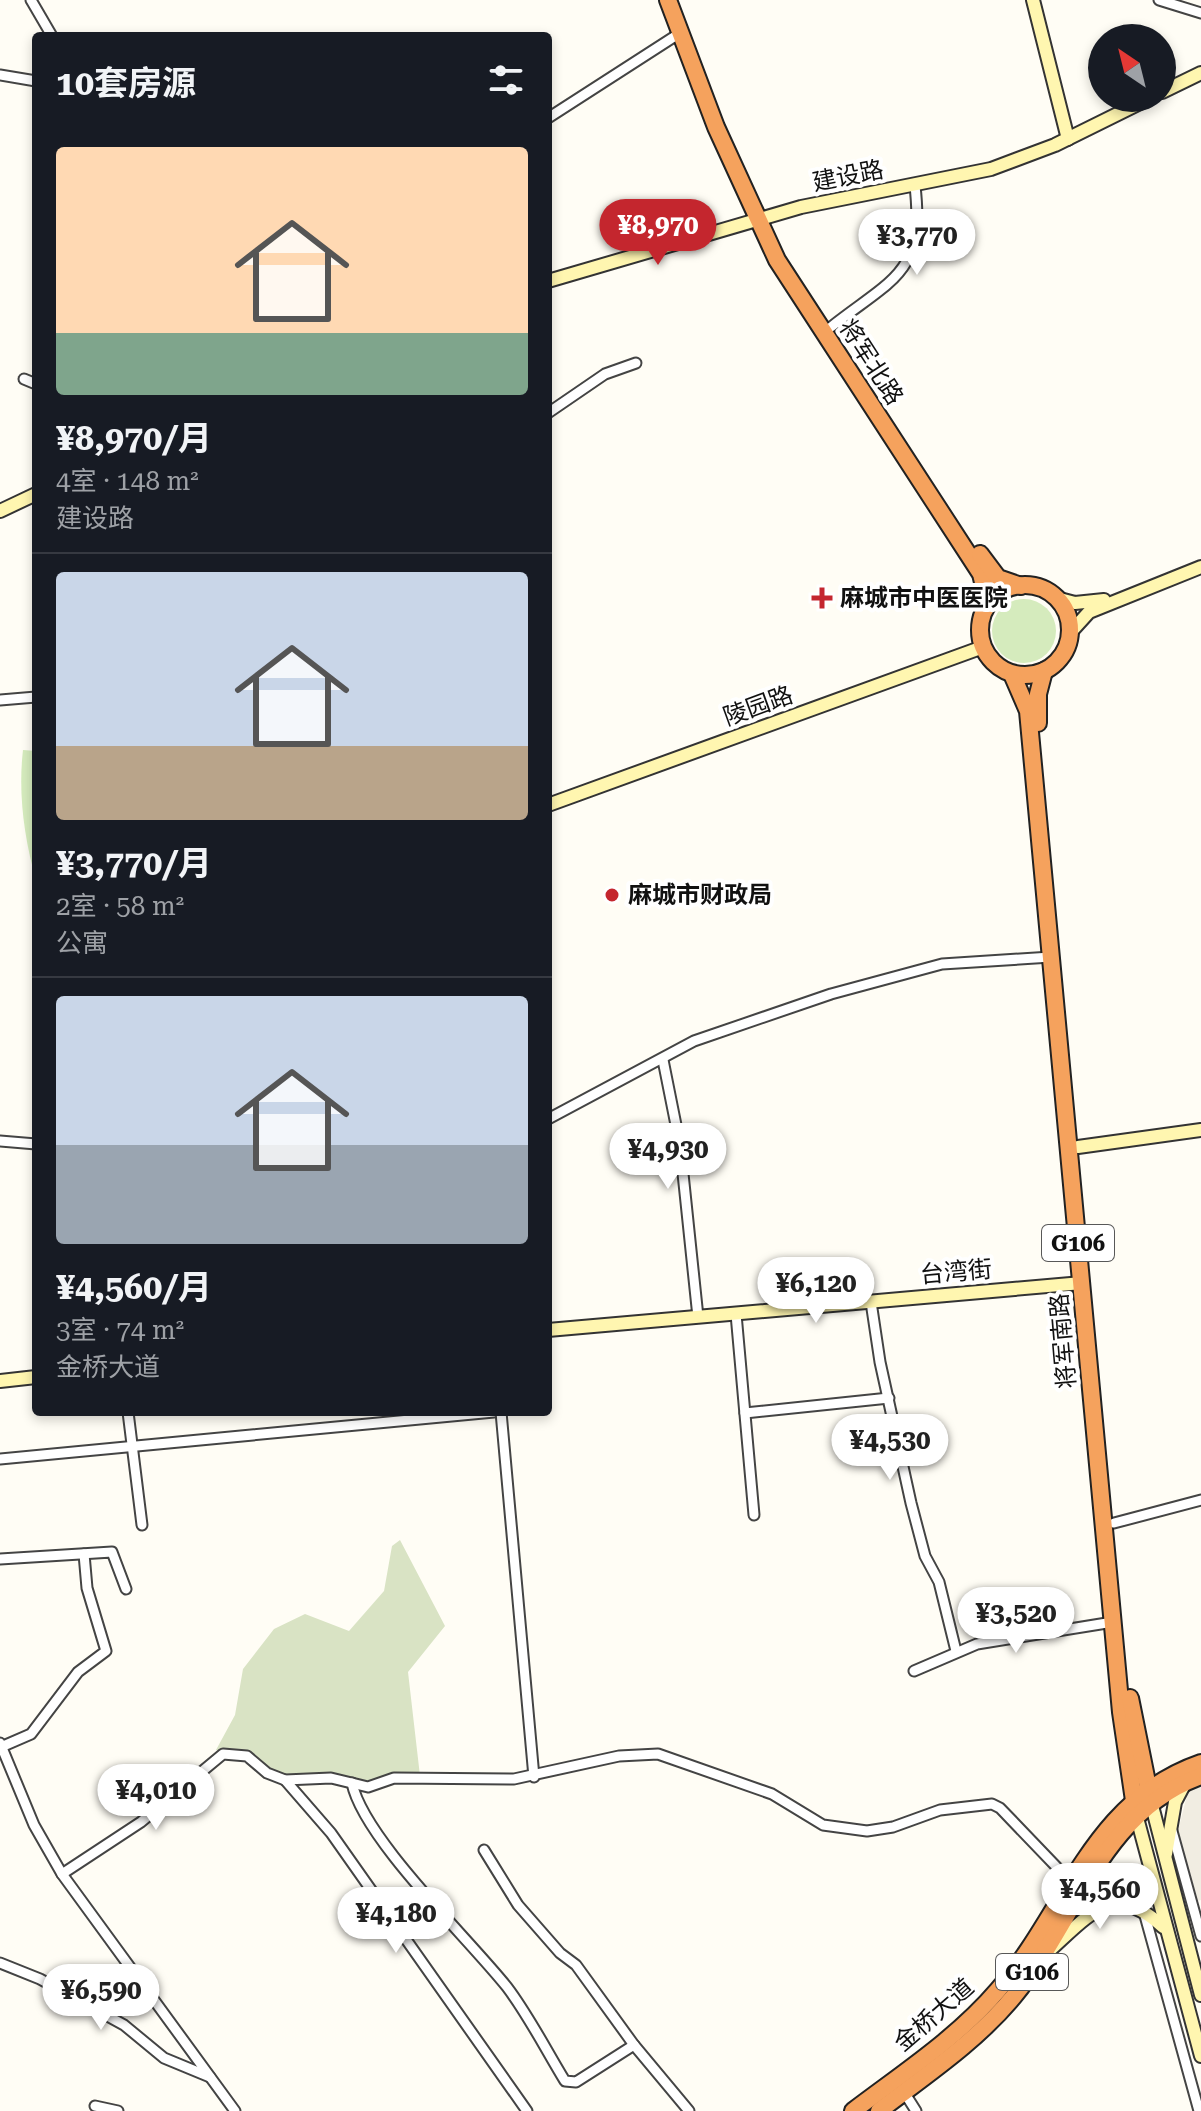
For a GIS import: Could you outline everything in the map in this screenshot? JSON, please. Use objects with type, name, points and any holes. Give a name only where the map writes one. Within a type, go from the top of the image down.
[{"type":"highway","name":"将军北路","points":[[668,0],[716,127],[807,307],[981,574],[986,595],[984,610]]},
{"type":"highway","name":"将军北路","points":[[679,0],[762,218],[989,569],[1001,580],[1021,586]]},
{"type":"highway","points":[[983,647],[979,633],[984,610],[999,593],[1021,586],[1036,587],[1056,598],[1068,617],[1069,634]]},
{"type":"highway","name":"G106","points":[[1044,671],[1062,655],[1069,634]]},
{"type":"highway","name":"G106","points":[[983,647],[991,661],[1012,674]]},
{"type":"highway","points":[[1012,674],[1028,675],[1044,671]]},
{"type":"highway","name":"将军南路","points":[[1044,671],[1037,717],[1131,1711],[1149,1795]]},
{"type":"highway","name":"将军南路","points":[[1012,674],[1028,711],[1126,1765],[1135,1807]]},
{"type":"highway","points":[[1149,1795],[1201,1763]]},
{"type":"highway","points":[[1149,1795],[1194,1779]]},
{"type":"highway","name":"金桥大道","points":[[853,2111],[939,2046],[987,2003],[1017,1966],[1094,1846],[1149,1795]]},
{"type":"highway","name":"金桥大道","points":[[879,2111],[983,2030],[1012,1999],[1135,1807]]},
{"type":"main road","points":[[1033,0],[1068,139]]},
{"type":"main road","points":[[1176,85],[1201,73]]},
{"type":"main road","name":"建设路","points":[[552,280],[762,218],[991,169],[1068,139],[1122,112]]},
{"type":"main road","points":[[0,511],[32,496]]},
{"type":"main road","points":[[1069,634],[1089,612],[1201,567]]},
{"type":"main road","points":[[1056,598],[1084,603],[1119,598]]},
{"type":"main road","name":"陵园路","points":[[552,804],[983,647]]},
{"type":"main road","points":[[1078,1147],[1201,1130]]},
{"type":"main road","name":"台湾街","points":[[552,1330],[1082,1283]]},
{"type":"main road","points":[[0,1381],[32,1377]]},
{"type":"main road","points":[[1164,1861],[1175,1802],[1194,1779]]},
{"type":"main road","points":[[1149,1795],[1201,1995]]},
{"type":"main road","points":[[1135,1807],[1164,1928],[1201,2056]]},
{"type":"main road","points":[[1041,1958],[1105,1906],[1124,1903],[1144,1912],[1164,1928]]},
{"type":"street","points":[[31,0],[50,32]]},
{"type":"street","points":[[1159,0],[1201,13]]},
{"type":"street","points":[[552,115],[680,33]]},
{"type":"street","points":[[0,75],[32,80]]},
{"type":"street","points":[[831,327],[907,263],[918,229],[915,186]]},
{"type":"street","points":[[552,410],[605,374],[636,363]]},
{"type":"street","points":[[24,379],[32,382]]},
{"type":"street","points":[[0,700],[32,697]]},
{"type":"street","points":[[552,1117],[694,1041],[916,970],[969,960],[1051,957]]},
{"type":"street","points":[[663,1060],[680,1145],[698,1317]]},
{"type":"street","points":[[0,1141],[32,1144]]},
{"type":"street","points":[[871,1302],[925,1556],[939,1582],[956,1651]]},
{"type":"street","points":[[736,1314],[754,1515]]},
{"type":"street","points":[[745,1413],[889,1398]]},
{"type":"street","points":[[128,1416],[142,1525]]},
{"type":"street","points":[[0,1459],[453,1416]]},
{"type":"street","points":[[501,1416],[534,1777]]},
{"type":"street","points":[[1114,1523],[1201,1500]]},
{"type":"street","points":[[0,1559],[112,1552],[126,1589]]},
{"type":"street","points":[[84,1554],[87,1588],[106,1651],[78,1672],[31,1734],[0,1745],[34,1825],[62,1874],[235,2111]]},
{"type":"street","points":[[914,1671],[977,1644],[1113,1622]]},
{"type":"street","points":[[62,1874],[141,1822],[223,1754],[247,1756],[267,1773],[285,1780],[331,1778],[368,1787],[394,1778],[436,1781],[534,1777],[619,1756],[658,1754],[772,1794],[823,1825],[884,1830],[940,1810],[992,1804],[1000,1808],[1071,1882]]},
{"type":"street","points":[[285,1780],[326,1826],[527,2111]]},
{"type":"street","points":[[352,1783],[355,1797],[385,1843],[507,1987],[565,2081],[576,2082],[634,2045]]},
{"type":"street","points":[[1171,1826],[1201,1936]]},
{"type":"street","points":[[484,1850],[518,1905],[560,1953],[576,1965],[634,2045],[689,2111]]},
{"type":"street","points":[[1144,1912],[1200,2111]]},
{"type":"street","points":[[0,1963],[40,1979],[124,2025],[164,2058],[210,2077]]},
{"type":"street","points":[[904,2092],[916,2111]]},
{"type":"street","points":[[95,2106],[118,2111]]},
{"type":"green space","points":[[1024,599],[1036,601],[1047,608],[1054,619],[1054,643],[1047,654],[1036,661],[1024,663],[1012,661],[1001,654],[994,643],[992,631],[994,619],[1001,608],[1012,601]]},
{"type":"green space","points":[[23,750],[32,751],[32,864],[23,815]]},
{"type":"green space","points":[[400,1540],[445,1626],[408,1672],[420,1776],[371,1784],[287,1777],[274,1774],[244,1750],[216,1750],[235,1715],[243,1669],[274,1629],[305,1614],[349,1631],[384,1591],[392,1546]]},
{"type":"shaded area","points":[[1201,1787],[1201,1900],[1198,1901],[1178,1831],[1188,1791]]},
{"type":"place","name":"麻城市中医医院","points":[[822,598]]},
{"type":"place","name":"麻城市财政局","points":[[612,895]]}]
